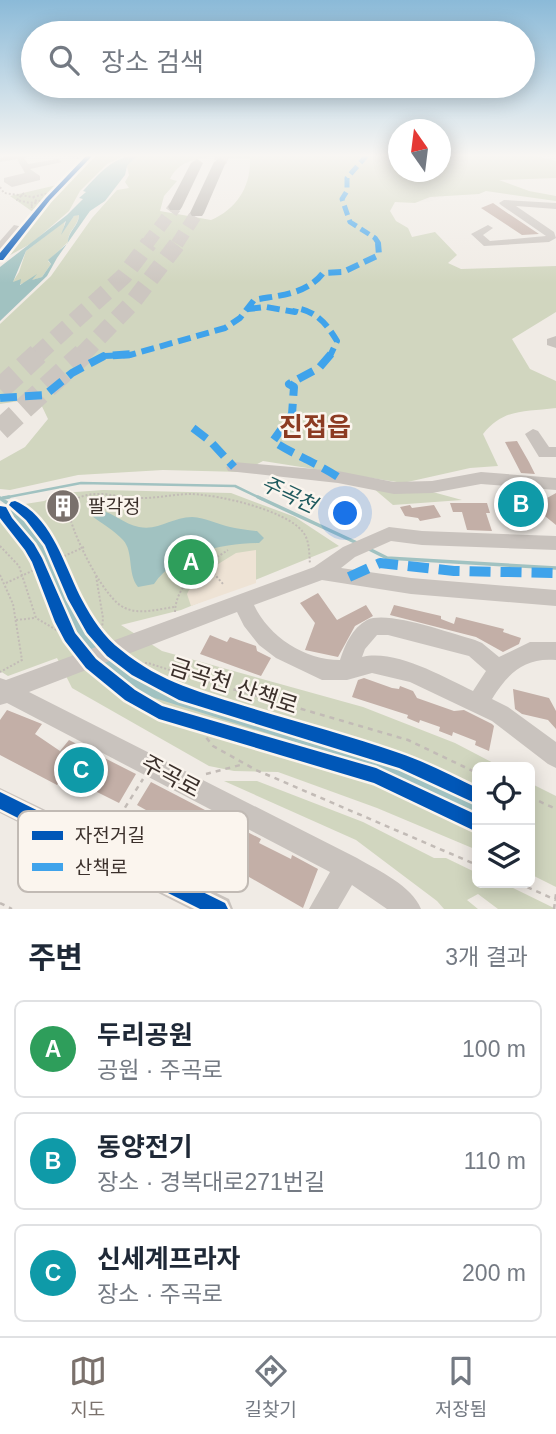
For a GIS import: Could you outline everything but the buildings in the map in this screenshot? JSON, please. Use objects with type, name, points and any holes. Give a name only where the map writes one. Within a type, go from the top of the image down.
[{"type":"highway","points":[[175,207],[180,197]]},
{"type":"highway","points":[[197,214],[204,197]]},
{"type":"street","points":[[488,228],[477,234],[488,244],[549,239],[552,236],[550,234],[504,203],[556,206]]},
{"type":"street","points":[[0,247],[18,227]]},
{"type":"street","points":[[533,434],[545,453],[556,452]]},
{"type":"street","points":[[234,467],[338,477],[394,488],[432,487],[481,478],[556,484]]},
{"type":"street","points":[[1,686],[50,674],[175,621],[243,602],[316,574],[349,552],[384,535],[556,543]]},
{"type":"street","points":[[316,574],[411,586],[556,598]]},
{"type":"street","points":[[243,602],[251,620],[266,639],[283,652],[322,670],[347,670],[372,664],[413,673],[500,714],[556,756]]},
{"type":"street","points":[[347,670],[356,644],[372,627],[388,626],[475,649],[498,669]]},
{"type":"street","points":[[478,704],[486,685],[498,669],[520,655],[545,649],[556,651]]},
{"type":"street","name":"주곡로","points":[[1,686],[240,811]]},
{"type":"street","points":[[0,800],[22,811]]},
{"type":"street","name":"주곡로","points":[[248,815],[348,867],[394,897],[407,909]]},
{"type":"street","points":[[323,909],[348,867]]},
{"type":"street","points":[[185,892],[219,909]]},
{"type":"path","points":[[18,197],[19,201],[41,204]]},
{"type":"path","points":[[33,197],[41,204]]},
{"type":"path","points":[[31,221],[47,197]]},
{"type":"path","points":[[229,550],[204,567],[177,597],[175,621],[150,610],[123,608],[110,598],[95,572],[74,527],[70,508],[80,496],[106,491],[137,498],[209,495],[256,508],[294,523],[305,534],[316,574]]},
{"type":"path","points":[[53,545],[65,570]]},
{"type":"path","points":[[0,546],[19,566],[36,618]]},
{"type":"path","points":[[5,583],[23,576],[38,563],[85,547]]},
{"type":"path","points":[[38,563],[46,580]]},
{"type":"path","points":[[204,567],[210,569],[223,585]]},
{"type":"path","points":[[95,572],[103,618],[113,652],[408,740],[472,771]]},
{"type":"path","points":[[0,575],[13,604],[22,660],[1,686]]},
{"type":"path","points":[[16,620],[36,618],[74,642]]},
{"type":"path","points":[[62,623],[74,642]]},
{"type":"path","points":[[182,719],[217,728]]},
{"type":"path","points":[[194,722],[213,746],[245,764],[472,862]]},
{"type":"path","points":[[206,774],[245,764]]},
{"type":"path","points":[[123,811],[151,765]]},
{"type":"path","points":[[535,799],[556,809]]},
{"type":"path","points":[[531,888],[556,898],[554,909]]},
{"type":"path","points":[[0,903],[12,909]]},
{"type":"green space","points":[[12,197],[46,197],[33,212]]},
{"type":"green space","points":[[53,197],[76,197],[69,211],[32,243],[3,259]]},
{"type":"green space","points":[[110,197],[164,197],[160,211],[211,220],[228,210],[240,197],[429,197],[415,203],[395,202],[390,211],[396,221],[408,228],[412,237],[435,232],[457,255],[448,263],[461,269],[556,266],[556,312],[512,339],[530,369],[556,381],[556,408],[507,415],[483,434],[498,466],[470,468],[403,483],[263,461],[242,472],[163,470],[78,475],[10,490],[0,489],[0,461],[25,447],[48,419],[38,398],[0,404],[0,324],[51,276],[92,218]]},
{"type":"green space","points":[[531,197],[556,197],[556,201]]},
{"type":"green space","points":[[79,214],[68,242],[48,261],[51,264],[42,277],[18,285],[12,283],[26,251],[65,221],[63,231],[74,216]]},
{"type":"green space","points":[[373,488],[429,491],[462,500],[393,505]]},
{"type":"green space","points":[[103,490],[231,493],[295,517],[339,546],[181,610],[121,625],[162,651],[363,707],[455,743],[491,762],[472,762],[472,848],[377,808],[278,772],[234,771],[209,766],[72,688],[57,658],[8,676],[0,671],[0,508],[44,501],[62,493]]},
{"type":"green space","points":[[224,781],[257,781],[363,822],[434,858],[446,858],[472,871],[472,888],[513,888],[556,909],[498,909],[478,894],[467,900],[478,909],[444,909],[356,840]]},
{"type":"green space","points":[[535,786],[556,796],[556,887],[535,876]]},
{"type":"shaded area","points":[[256,550],[256,583],[191,606],[187,594],[189,590],[210,569],[236,553]]},
{"type":"water","points":[[108,197],[90,211],[68,242],[79,215],[74,216],[61,235],[66,221],[26,251],[13,282],[21,279],[20,285],[37,274],[32,280],[42,277],[51,264],[48,260],[67,244],[47,276],[0,321],[0,267],[67,215],[83,199],[79,198]]},
{"type":"water","points":[[12,504],[41,535],[52,549],[68,598],[88,632],[116,662],[139,678],[192,702],[335,742],[371,755],[472,800],[472,813],[353,760],[145,695],[132,687],[96,658],[76,635],[61,607],[41,550],[2,506]]},
{"type":"water","points":[[99,510],[139,527],[153,527],[192,517],[233,528],[257,531],[264,538],[259,543],[230,545],[187,557],[163,573],[154,584],[138,587],[123,540],[92,516],[93,512]]},
{"type":"waterway","name":"주곡천","points":[[9,497],[3,498],[81,483],[235,486],[262,499]]},
{"type":"waterway","name":"주곡천","points":[[258,497],[357,543]]},
{"type":"waterway","name":"주곡천","points":[[0,498],[10,505]]},
{"type":"waterway","name":"주곡천","points":[[369,549],[387,558],[556,568]]},
{"type":"tunnel","points":[[147,244],[175,207]]},
{"type":"tunnel","points":[[177,244],[197,213]]},
{"type":"tunnel","points":[[36,356],[124,276],[149,243]]},
{"type":"tunnel","points":[[82,355],[132,303],[178,243]]},
{"type":"tunnel","points":[[0,389],[38,354]]},
{"type":"tunnel","points":[[0,430],[82,355]]},
{"type":"marked path","points":[[0,398],[45,395],[72,373],[104,356],[130,355],[225,328],[240,318],[254,300],[302,290],[317,281],[323,273],[343,272],[379,255],[380,246],[375,238],[350,222],[343,197]]},
{"type":"marked path","points":[[248,309],[266,307],[295,312],[296,308],[310,311],[325,324],[337,341],[329,357],[319,368],[289,384],[294,387],[292,414],[273,441],[293,454],[313,460],[338,477]]},
{"type":"marked path","points":[[193,428],[210,441],[234,467]]},
{"type":"marked path","points":[[349,577],[380,563],[454,571],[556,573]]},
{"type":"cycle path","points":[[0,258],[50,197]]},
{"type":"cycle path","name":"금곡천 산책로","points":[[15,505],[30,517],[50,543],[83,615],[101,641],[124,662],[150,679],[179,693],[401,761],[472,794]]},
{"type":"cycle path","points":[[2,510],[38,561],[70,637],[103,675],[130,695],[159,712],[376,776],[472,822]]},
{"type":"cycle path","points":[[0,800],[22,811]]},
{"type":"cycle path","points":[[185,892],[219,909]]},
{"type":"place","name":"동양전기","points":[[521,504]]},
{"type":"place","name":"팔각정","points":[[63,506]]},
{"type":"place","name":"두리공원","points":[[191,562]]},
{"type":"place","name":"신세계프라자","points":[[81,770]]},
{"type":"district","name":"진접읍","points":[[315,427]]}]
